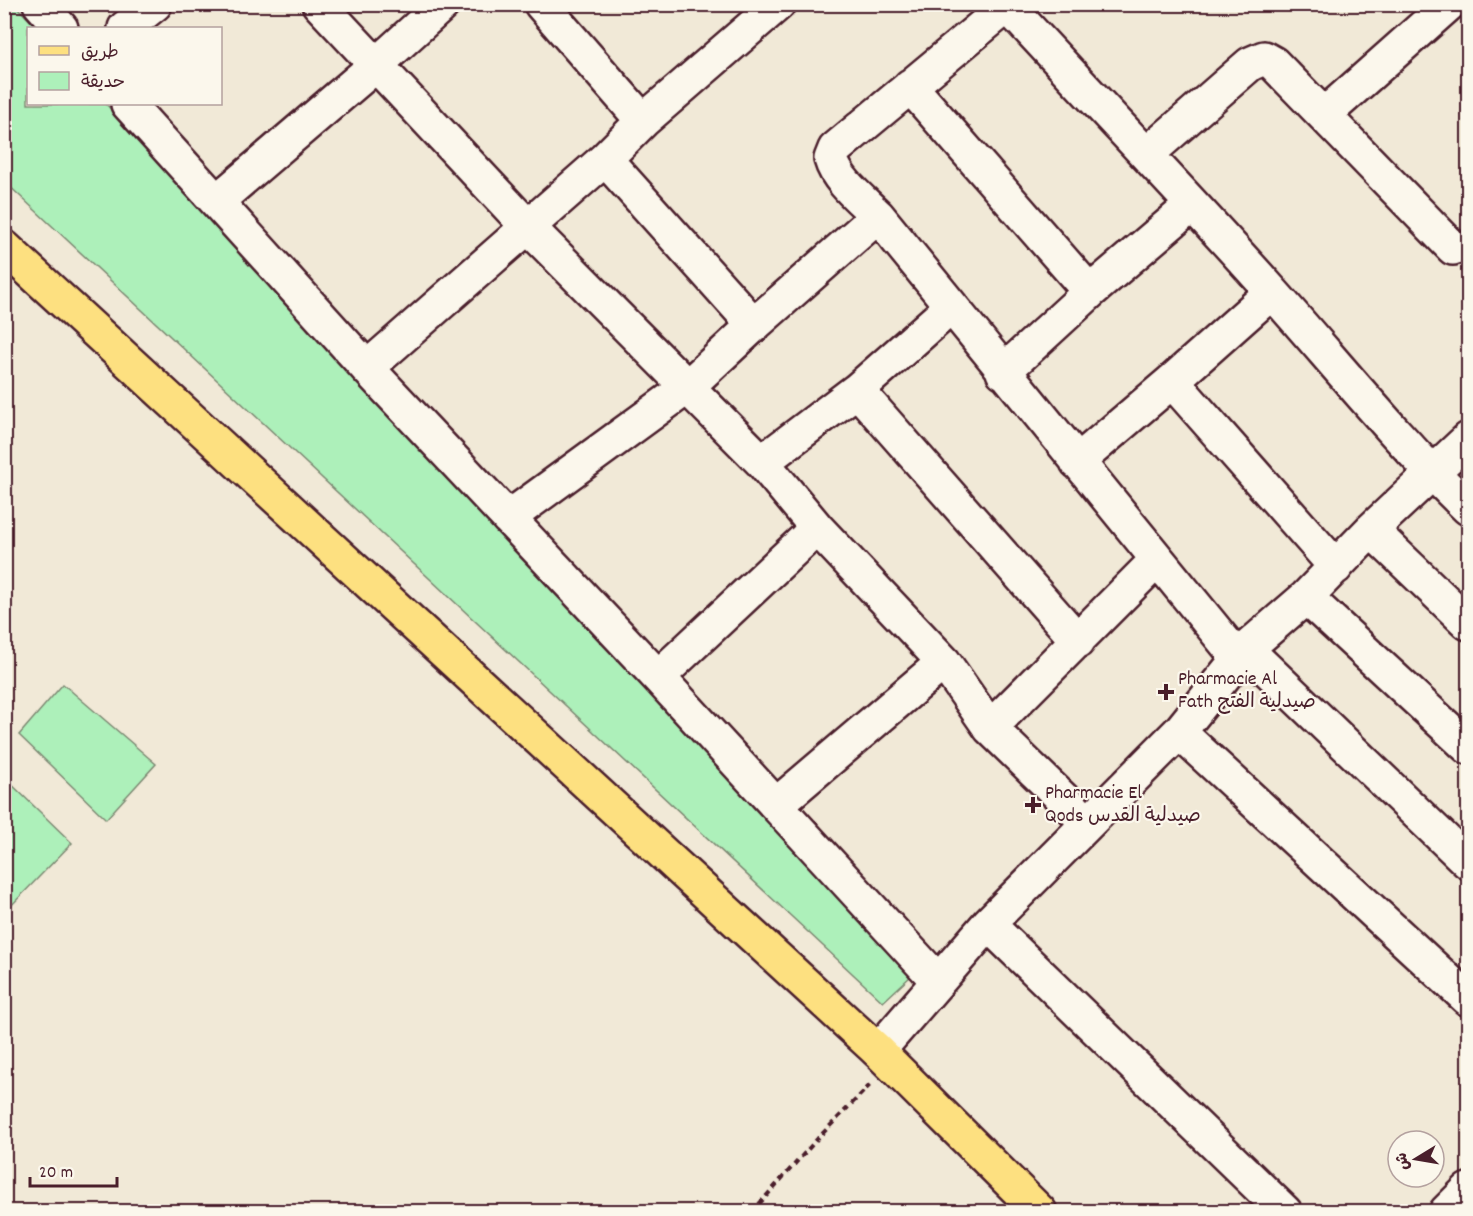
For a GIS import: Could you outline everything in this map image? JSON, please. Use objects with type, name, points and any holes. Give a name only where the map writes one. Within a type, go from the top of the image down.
[{"type":"main road","points":[[4,247],[884,1057],[1040,1212]]},
{"type":"street","points":[[40,4],[60,27]]},
{"type":"street","points":[[126,27],[154,4]]},
{"type":"street","points":[[319,4],[527,226],[762,462],[817,528],[944,662],[990,728],[1088,823]]},
{"type":"street","points":[[217,201],[376,65],[443,4]]},
{"type":"street","points":[[367,368],[605,159],[643,121],[778,4]]},
{"type":"street","points":[[1324,115],[1449,4]]},
{"type":"street","points":[[1468,508],[1433,474],[1272,291],[1007,5],[844,140],[832,156],[834,167],[841,176],[878,216],[1158,560],[1242,653],[1468,862]]},
{"type":"street","points":[[547,7],[643,121]]},
{"type":"street","points":[[1147,154],[1250,63],[1264,58],[1273,63],[1453,248]]},
{"type":"street","points":[[910,86],[1090,292]]},
{"type":"street","points":[[129,105],[367,368],[658,677],[938,981]]},
{"type":"street","points":[[605,159],[754,325]]},
{"type":"street","points":[[1003,372],[1090,292],[1192,205]]},
{"type":"street","points":[[508,518],[686,388],[878,216]]},
{"type":"street","points":[[1077,462],[1272,291]]},
{"type":"street","points":[[762,462],[857,390],[951,307]]},
{"type":"street","points":[[1172,381],[1336,567]]},
{"type":"street","points":[[857,390],[1078,641]]},
{"type":"street","points":[[884,1057],[938,981],[988,924],[1179,732],[1242,653],[1306,597],[1371,530],[1468,439]]},
{"type":"street","points":[[658,677],[817,528]]},
{"type":"street","points":[[1371,530],[1468,623]]},
{"type":"street","points":[[990,728],[1158,560]]},
{"type":"street","points":[[1306,597],[1468,747]]},
{"type":"street","points":[[776,805],[944,662]]},
{"type":"street","points":[[1179,732],[1468,999]]},
{"type":"street","points":[[988,924],[1285,1212]]},
{"type":"path","points":[[752,1212],[818,1138],[884,1057]]},
{"type":"green space","points":[[4,5],[15,5],[36,27],[27,27],[27,105],[107,105],[911,976],[883,1002],[5,182]]},
{"type":"green space","points":[[63,684],[156,764],[106,819],[19,735]]},
{"type":"green space","points":[[5,778],[72,843],[5,912],[4,911]]},
{"type":"place","name":"Pharmacie Al Fath صيدلية الفتح","points":[[1166,692]]},
{"type":"place","name":"Pharmacie El Qods صيدلية القدس","points":[[1033,805]]}]
